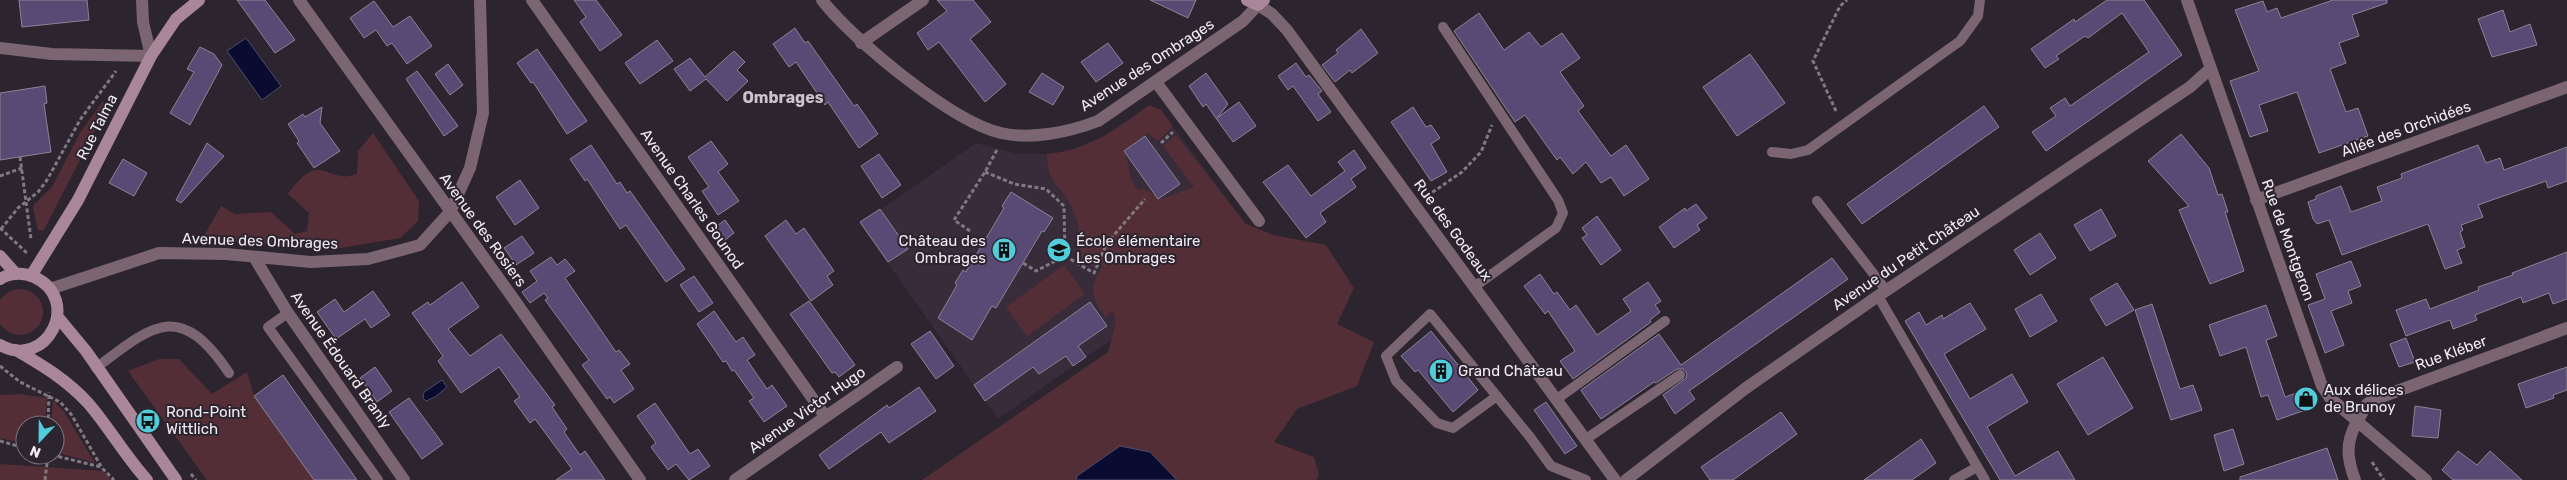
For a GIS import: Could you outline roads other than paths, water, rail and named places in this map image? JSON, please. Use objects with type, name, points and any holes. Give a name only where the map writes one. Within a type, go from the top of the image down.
[{"type":"main road","name":"Rue Talma","points":[[31,276],[73,209],[151,56],[176,19],[199,0]]},
{"type":"main road","points":[[0,256],[16,274]]},
{"type":"main road","points":[[0,279],[16,274],[31,276],[42,281],[50,289],[57,306],[58,316],[52,332],[33,348],[16,350]]},
{"type":"main road","points":[[58,316],[176,480]]},
{"type":"main road","points":[[0,345],[16,350],[60,377],[84,399],[147,480]]},
{"type":"street","points":[[0,48],[52,54],[151,56],[143,22],[142,0]]},
{"type":"street","name":"Avenue des Rosiers","points":[[299,0],[640,480]]},
{"type":"street","name":"Avenue des Ombrages","points":[[50,289],[160,253],[226,254],[310,262],[368,259],[420,244],[450,212],[470,168],[483,113],[480,0]]},
{"type":"street","name":"Avenue Charles Gounod","points":[[532,0],[825,416]]},
{"type":"street","name":"Avenue des Ombrages","points":[[822,0],[861,42],[942,104],[978,126],[1002,133],[1025,135],[1074,130],[1098,121],[1243,21],[1252,14],[1256,2]]},
{"type":"street","points":[[861,42],[923,0]]},
{"type":"street","name":"Rue de Montgeron","points":[[2187,0],[2322,386],[2330,398],[2426,480]]},
{"type":"street","name":"Rue des Godeaux","points":[[1256,2],[1272,14],[1287,30],[1615,480]]},
{"type":"street","name":"Avenue du Petit Château","points":[[1626,480],[1746,388],[1882,293],[2190,87],[2210,69]]},
{"type":"street","points":[[1156,82],[1259,221]]},
{"type":"street","name":"Allée des Orchidées","points":[[2256,200],[2567,88]]},
{"type":"street","name":"Avenue Édouard Branly","points":[[254,257],[288,313],[404,480]]},
{"type":"street","name":"Rue Kléber","points":[[2357,422],[2367,404],[2373,400],[2567,328]]},
{"type":"street","name":"Avenue Victor Hugo","points":[[735,480],[897,366]]},
{"type":"street","points":[[2355,480],[2348,456],[2348,443],[2357,422]]},
{"type":"lane","points":[[1772,152],[1791,154],[1808,150],[1960,41],[1978,16],[1980,0]]},
{"type":"lane","points":[[1443,27],[1558,200],[1563,213],[1556,228],[1474,287]]},
{"type":"lane","points":[[1817,201],[1882,293],[1985,480]]},
{"type":"lane","points":[[288,313],[268,327],[378,480]]},
{"type":"lane","points":[[1497,396],[1453,428],[1437,423],[1396,381],[1386,356],[1430,314],[1497,396],[1551,466],[1576,478],[1586,480]]},
{"type":"lane","points":[[1557,399],[1664,321]]},
{"type":"lane","points":[[96,368],[150,330],[175,327],[190,331],[202,338],[229,373]]},
{"type":"lane","points":[[1586,439],[1680,375]]},
{"type":"lane","points":[[1954,480],[1977,467]]},
{"type":"place","name":"Château des Ombrages","points":[[1004,250]]},
{"type":"place","name":"École élémentaire Les Ombrages","points":[[1059,250]]},
{"type":"place","name":"Grand Château","points":[[1441,371]]},
{"type":"place","name":"Aux délices de Brunoy","points":[[2306,399]]},
{"type":"place","name":"Rond-Point Wittlich","points":[[148,421]]},
{"type":"district","name":"Ombrages","points":[[783,97]]}]
